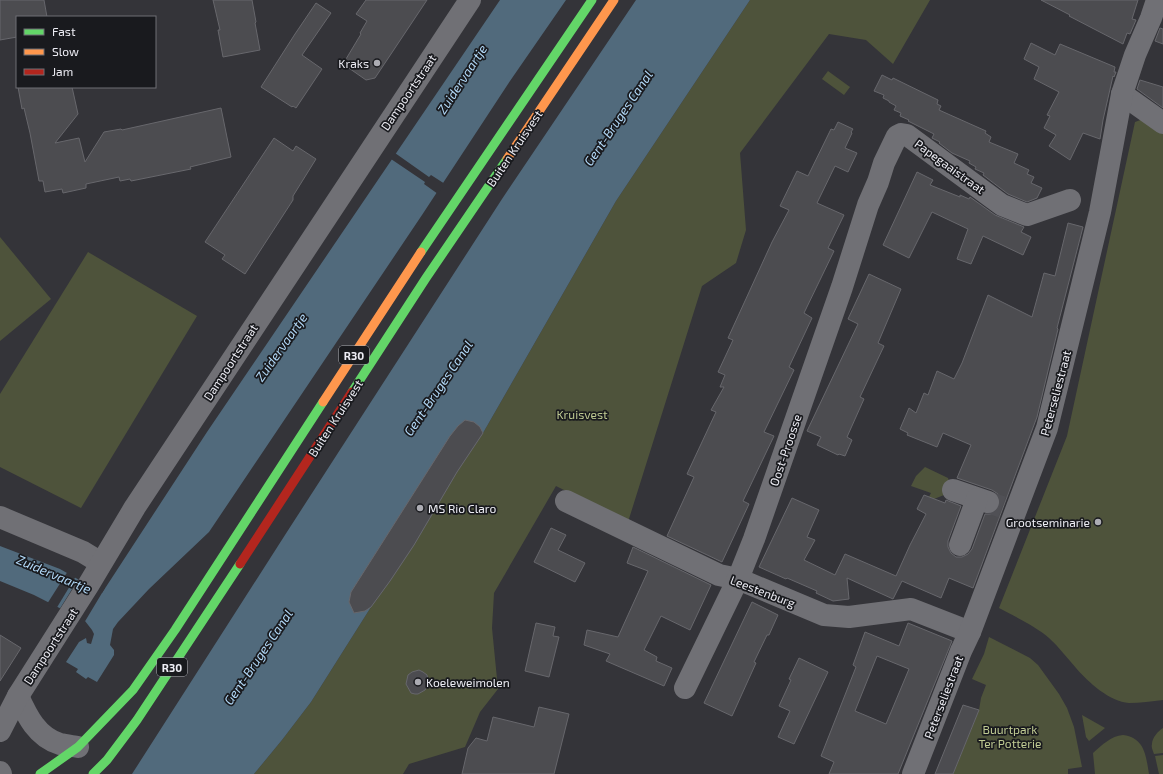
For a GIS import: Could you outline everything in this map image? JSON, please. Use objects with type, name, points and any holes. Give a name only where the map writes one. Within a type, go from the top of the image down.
[{"type":"main road","name":"Buiten Kruisvest","points":[[40,774],[78,747],[133,690],[171,636],[411,267],[592,0]]},
{"type":"main road","name":"Buiten Kruisvest","points":[[93,774],[108,760],[137,720],[240,565],[426,278],[614,0]]},
{"type":"street","name":"Dampoortstraat","points":[[0,731],[18,696],[90,584],[143,494],[470,0]]},
{"type":"street","name":"Peterseliestraat","points":[[913,774],[960,651],[970,632],[996,505],[1047,428],[1100,212],[1122,94],[1135,55],[1157,0]]},
{"type":"street","points":[[1122,94],[1163,123]]},
{"type":"street","name":"Papegaaistraat","points":[[868,205],[884,163],[897,136],[901,134],[907,135],[1002,205],[1027,215],[1070,200]]},
{"type":"street","name":"Oost-Proosse","points":[[685,688],[738,579],[754,540],[842,287],[868,205]]},
{"type":"street","points":[[952,490],[996,505],[960,546]]},
{"type":"street","name":"Leestenburg","points":[[566,501],[719,575],[738,579],[824,615],[849,617],[911,609],[970,632]]},
{"type":"street","points":[[0,517],[83,552],[101,563]]},
{"type":"street","points":[[18,696],[30,720],[43,734],[60,744],[78,747]]},
{"type":"green space","name":"Kruisvest","points":[[750,0],[930,0],[893,64],[866,40],[829,34],[740,153],[746,230],[736,263],[702,286],[628,522],[556,486],[494,593],[492,628],[498,689],[480,712],[465,747],[409,764],[403,774],[254,774],[311,702],[371,607],[390,581],[457,472],[483,433],[616,201]]},
{"type":"green space","points":[[828,71],[850,87],[844,95],[822,79]]},
{"type":"green space","name":"Grootseminarie","points":[[1143,119],[1163,134],[1163,700],[1129,703],[1114,699],[1093,685],[1049,638],[1025,622],[999,608],[1067,436],[1135,122]]},
{"type":"green space","points":[[0,237],[51,299],[0,341]]},
{"type":"green space","points":[[88,252],[197,316],[81,508],[0,467],[0,394]]},
{"type":"green space","points":[[925,467],[948,478],[949,481],[944,495],[934,499],[929,497],[931,493],[911,486],[916,476]]},
{"type":"green space","name":"Buurtpark Ter Potterie","points":[[989,637],[1030,658],[1038,665],[1059,694],[1067,708],[1074,727],[1082,767],[1068,769],[1068,774],[953,774],[979,710],[981,698],[986,685],[972,679],[984,654]]},
{"type":"green space","points":[[1082,715],[1105,728],[1089,741],[1086,737]]},
{"type":"green space","points":[[1163,728],[1163,753],[1154,754],[1152,746],[1153,739]]},
{"type":"green space","points":[[1123,735],[1136,740],[1140,744],[1147,761],[1149,774],[1095,774],[1093,753],[1111,739]]},
{"type":"green space","points":[[1163,755],[1163,774],[1159,774],[1155,756]]},
{"type":"water","name":"Zuidervaartje","points":[[500,0],[566,0],[510,81],[209,532],[149,589],[118,622],[113,629],[110,645],[114,650],[114,655],[97,682],[88,677],[86,679],[76,672],[78,669],[66,662],[79,642],[86,638],[87,643],[91,644],[94,634],[92,630],[85,621],[34,595],[0,581],[0,546],[60,569],[102,593],[207,432]]},
{"type":"water","name":"Gent-Bruges Canal","points":[[636,0],[750,0],[616,201],[483,433],[457,472],[414,545],[371,607],[311,702],[282,740],[254,774],[132,774],[502,199]]},
{"type":"pier","points":[[395,153],[429,177],[431,175],[445,184],[438,194],[424,184],[425,182],[391,159]]},
{"type":"pier","points":[[68,571],[76,576],[56,609],[47,604]]},
{"type":"pier","points":[[79,578],[101,591],[104,586],[105,588],[84,623],[59,610]]},
{"type":"building","points":[[0,0],[44,0],[47,16],[16,16],[16,37],[0,40]]},
{"type":"building","points":[[213,0],[252,0],[260,50],[223,57],[218,30],[220,30]]},
{"type":"building","points":[[366,0],[427,0],[375,78],[366,80],[343,64],[367,21],[356,14]]},
{"type":"building","points":[[1041,0],[1138,0],[1132,19],[1136,20],[1130,34],[1127,33],[1123,44]]},
{"type":"building","points":[[316,3],[331,13],[302,55],[322,69],[296,108],[293,106],[292,107],[261,87]]},
{"type":"building","points":[[1160,28],[1163,29],[1163,44],[1155,41]]},
{"type":"building","points":[[1031,43],[1055,55],[1060,44],[1115,67],[1114,72],[1116,72],[1114,77],[1113,76],[1100,139],[1083,133],[1070,160],[1049,146],[1056,135],[1044,128],[1050,116],[1047,115],[1059,92],[1034,79],[1039,67],[1024,59]]},
{"type":"building","points":[[882,75],[892,80],[893,78],[938,100],[937,104],[941,106],[939,110],[986,131],[985,133],[991,137],[989,142],[1018,154],[1014,163],[1029,170],[1027,174],[1034,177],[1031,183],[1042,188],[1037,198],[1027,202],[1008,194],[983,175],[984,173],[975,169],[976,167],[969,163],[970,161],[952,153],[939,143],[940,142],[932,138],[934,134],[900,116],[901,113],[894,110],[896,106],[883,98],[884,95],[874,91]]},
{"type":"building","points":[[1140,80],[1163,87],[1163,108],[1137,89]]},
{"type":"building","points":[[18,88],[72,88],[78,114],[55,143],[79,138],[85,162],[104,132],[122,130],[221,108],[231,157],[190,167],[191,169],[131,181],[130,179],[120,181],[119,177],[86,184],[86,188],[63,193],[62,189],[45,192],[43,181],[39,181],[30,133],[24,108],[22,109]]},
{"type":"building","points":[[838,122],[853,129],[845,148],[857,153],[848,172],[835,166],[817,203],[844,215],[828,248],[834,251],[804,313],[812,318],[789,367],[794,370],[764,432],[774,436],[743,501],[749,504],[722,562],[667,536],[694,477],[687,474],[716,412],[711,410],[724,387],[720,387],[725,375],[718,372],[733,340],[728,338],[772,242],[789,210],[780,206],[797,171],[808,176],[831,129],[834,130]]},
{"type":"building","points":[[274,138],[293,151],[296,146],[316,159],[293,196],[293,200],[245,274],[222,259],[225,255],[205,242]]},
{"type":"building","points":[[917,172],[933,180],[930,185],[960,197],[960,195],[969,199],[970,197],[995,215],[1024,227],[1021,232],[1031,237],[1023,255],[983,236],[971,264],[957,259],[968,229],[932,212],[909,258],[883,245]]},
{"type":"building","points":[[1068,223],[1083,227],[1057,328],[1037,417],[973,588],[949,578],[941,598],[902,581],[893,599],[847,578],[849,599],[833,601],[816,593],[817,591],[759,567],[792,498],[819,510],[807,537],[815,540],[804,560],[835,575],[845,554],[896,576],[926,514],[917,509],[924,495],[945,503],[946,500],[961,506],[948,541],[948,547],[951,553],[956,557],[962,557],[968,554],[972,549],[985,514],[991,514],[1000,506],[998,494],[992,490],[957,478],[971,445],[943,433],[937,447],[907,435],[908,433],[900,429],[909,408],[916,413],[924,393],[928,395],[937,371],[954,379],[962,363],[988,295],[1032,317],[1044,273],[1055,276]]},
{"type":"building","points":[[869,274],[901,289],[878,343],[884,346],[860,397],[864,399],[847,437],[852,440],[845,456],[838,455],[817,445],[821,437],[807,431],[858,324],[848,319]]},
{"type":"building","name":"MS Rio Claro","points":[[465,420],[474,422],[480,427],[483,433],[457,472],[414,545],[390,581],[371,607],[365,611],[354,613],[349,602],[351,592],[450,436]]},
{"type":"building","points":[[551,528],[566,535],[558,550],[585,563],[575,582],[534,562]]},
{"type":"building","points":[[633,547],[711,585],[690,630],[661,616],[644,650],[657,657],[656,661],[672,668],[664,686],[606,661],[610,654],[584,645],[587,630],[618,637],[648,571],[627,563]]},
{"type":"building","points":[[752,602],[778,615],[754,662],[756,663],[732,716],[704,703]]},
{"type":"building","points":[[536,623],[555,627],[553,636],[559,637],[549,677],[525,671]]},
{"type":"building","points":[[908,623],[952,641],[898,774],[829,774],[834,762],[821,756],[856,667],[853,665],[865,632],[899,646]],"holes":[[[877,656],[909,669],[886,724],[855,711]]]},
{"type":"building","points":[[0,635],[21,648],[0,681]]},
{"type":"building","points":[[799,658],[828,672],[794,744],[778,737],[790,711],[779,706]]},
{"type":"building","name":"Koeleweimolen","points":[[419,670],[427,675],[429,684],[425,690],[418,694],[411,693],[406,684],[408,675]]},
{"type":"building","points":[[963,705],[979,710],[953,774],[935,774]]},
{"type":"building","points":[[539,707],[569,714],[554,774],[462,774],[468,748],[476,738],[487,741],[493,717],[534,727]]},
{"type":"tunnel","points":[[988,502],[1002,507]]},
{"type":"traffic: fast","points":[[421,252],[592,0]]},
{"type":"traffic: fast","points":[[352,392],[426,278],[507,159]]},
{"type":"traffic: fast","points":[[40,774],[78,747],[133,690],[175,630],[323,402]]},
{"type":"traffic: fast","points":[[93,774],[107,760],[137,720],[240,564]]},
{"type":"traffic: slow","points":[[507,159],[614,0]]},
{"type":"traffic: slow","points":[[323,402],[421,252]]},
{"type":"traffic: jam","points":[[240,564],[352,392]]},
{"type":"place","name":"Kraks","points":[[377,63]]},
{"type":"place","name":"MS Rio Claro","points":[[420,508]]},
{"type":"place","name":"Grootseminarie","points":[[1098,522]]},
{"type":"place","name":"Koeleweimolen","points":[[418,682]]}]
